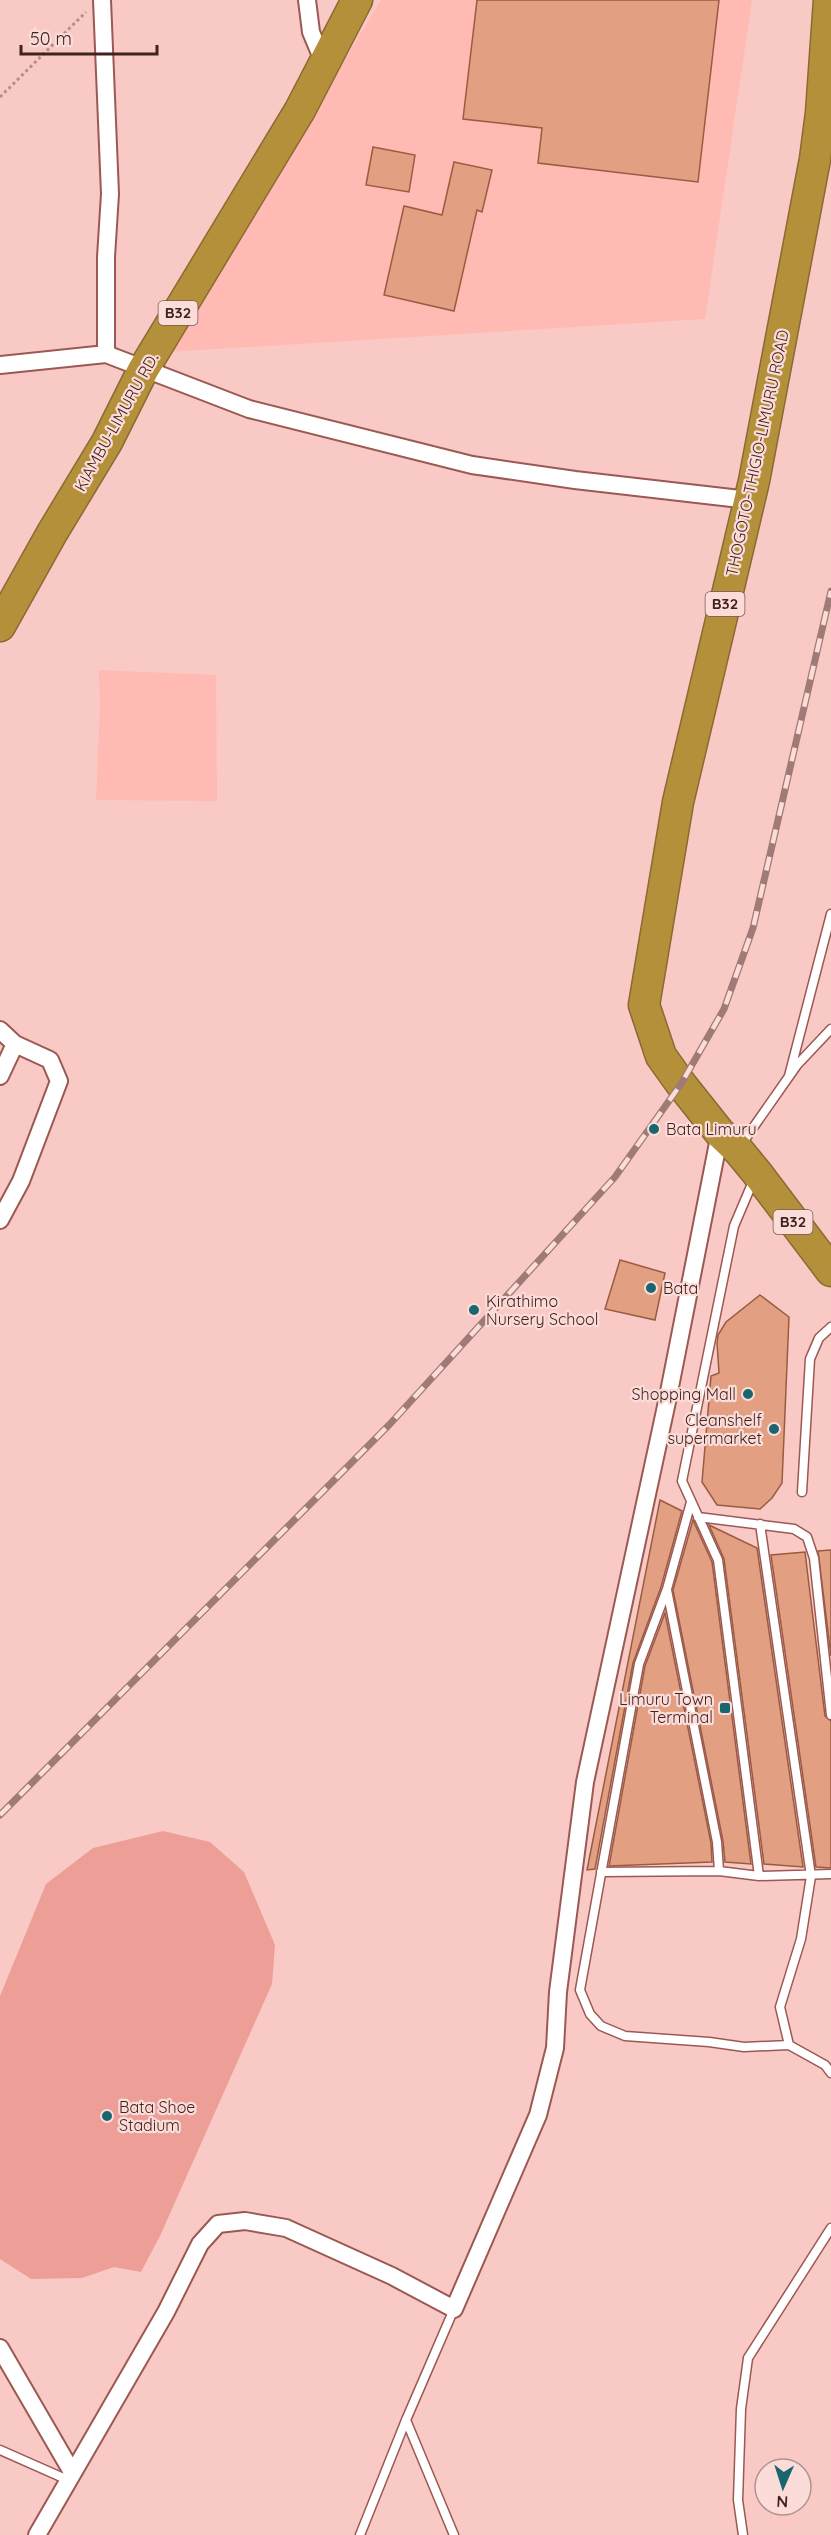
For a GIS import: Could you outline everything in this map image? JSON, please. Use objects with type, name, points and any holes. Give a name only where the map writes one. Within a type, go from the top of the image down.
[{"type":"highway","name":"KIAMBU-LIMURU RD.","points":[[0,626],[107,442],[143,370],[300,110],[357,0]]},
{"type":"highway","name":"THOGOTO-THIGIO-LIMURU ROAD","points":[[829,0],[821,113],[815,159],[749,500],[678,802],[670,862],[654,939],[644,1005],[662,1056],[729,1142],[757,1173],[831,1271]]},
{"type":"street","points":[[307,0],[311,32],[324,63]]},
{"type":"street","points":[[96,4],[111,194],[106,257],[106,354]]},
{"type":"street","points":[[0,365],[106,354],[249,410],[472,465],[575,480],[749,500]]},
{"type":"street","points":[[0,1030],[15,1044],[50,1060],[59,1081],[21,1181],[0,1220]]},
{"type":"street","points":[[0,1076],[15,1044]]},
{"type":"street","points":[[37,2535],[166,2312],[200,2244],[218,2224],[245,2221],[286,2228],[392,2276],[454,2310],[538,2115],[555,2048],[558,1992],[585,1782],[668,1397],[729,1142]]},
{"type":"street","points":[[0,2348],[70,2476]]},
{"type":"lane","points":[[789,1076],[831,914]]},
{"type":"lane","points":[[729,1142],[831,1029]]},
{"type":"lane","points":[[757,1173],[735,1226],[682,1481],[718,1560],[759,1876]]},
{"type":"lane","points":[[802,1492],[810,1359],[819,1338],[831,1327]]},
{"type":"lane","points":[[691,1502],[667,1589],[639,1664],[580,1990],[590,2014],[601,2026],[625,2036],[744,2047],[789,2045],[825,2065],[831,2073]]},
{"type":"lane","points":[[698,1517],[794,1528],[807,1537],[814,1558],[831,1715]]},
{"type":"lane","points":[[760,1524],[812,1875],[801,1939],[780,2007],[789,2045]]},
{"type":"lane","points":[[667,1589],[717,1842],[719,1871]]},
{"type":"lane","points":[[601,1872],[719,1871],[759,1876],[831,1874]]},
{"type":"lane","points":[[743,2535],[738,2500],[741,2409],[748,2358],[831,2228]]},
{"type":"lane","points":[[360,2535],[406,2420],[454,2310]]},
{"type":"lane","points":[[406,2420],[454,2535]]},
{"type":"lane","points":[[0,2450],[70,2476]]},
{"type":"path","points":[[0,97],[96,4]]},
{"type":"shaded area","points":[[381,0],[752,0],[705,319],[167,352]]},
{"type":"shaded area","points":[[99,670],[216,675],[217,801],[96,800],[100,707]]},
{"type":"shaded area","name":"Bata Shoe Stadium","points":[[163,1831],[210,1842],[244,1872],[275,1945],[272,1984],[160,2236],[141,2272],[114,2267],[82,2278],[31,2279],[0,2259],[0,1996],[46,1884],[93,1848]]},
{"type":"building","points":[[477,0],[719,0],[698,182],[538,163],[542,128],[463,119]]},
{"type":"building","points":[[373,147],[415,155],[409,192],[366,185]]},
{"type":"building","points":[[454,162],[492,170],[482,212],[477,210],[454,311],[384,295],[404,206],[442,215]]},
{"type":"building","points":[[620,1260],[665,1273],[655,1320],[605,1309]]},
{"type":"building","name":"Shopping Mall","points":[[760,1295],[789,1317],[782,1483],[772,1498],[760,1509],[717,1505],[702,1482],[711,1376],[719,1373],[718,1335],[726,1322]]},
{"type":"building","points":[[660,1500],[682,1511],[661,1587],[633,1663],[595,1869],[587,1870]]},
{"type":"building","points":[[693,1520],[712,1562],[751,1864],[725,1862],[723,1841],[673,1590]]},
{"type":"building","points":[[709,1525],[757,1548],[803,1867],[764,1864],[724,1559]]},
{"type":"building","points":[[831,1550],[831,1656],[818,1551]]},
{"type":"building","points":[[805,1552],[825,1716],[831,1721],[831,1868],[816,1867],[771,1555]]},
{"type":"building","points":[[665,1613],[711,1843],[712,1862],[609,1866],[645,1666]]},
{"type":"railway","points":[[0,1815],[390,1424],[615,1177],[681,1084],[724,1009],[753,928],[831,591]]},
{"type":"place","name":"Bata Limuru","points":[[654,1129]]},
{"type":"place","name":"Bata","points":[[651,1288]]},
{"type":"place","name":"Kirathimo Nursery School","points":[[474,1310]]},
{"type":"place","name":"Shopping Mall","points":[[748,1394]]},
{"type":"place","name":"Cleanshelf supermarket","points":[[774,1429]]},
{"type":"place","name":"Limuru Town Terminal","points":[[725,1708]]},
{"type":"place","name":"Bata Shoe Stadium","points":[[107,2116]]}]
